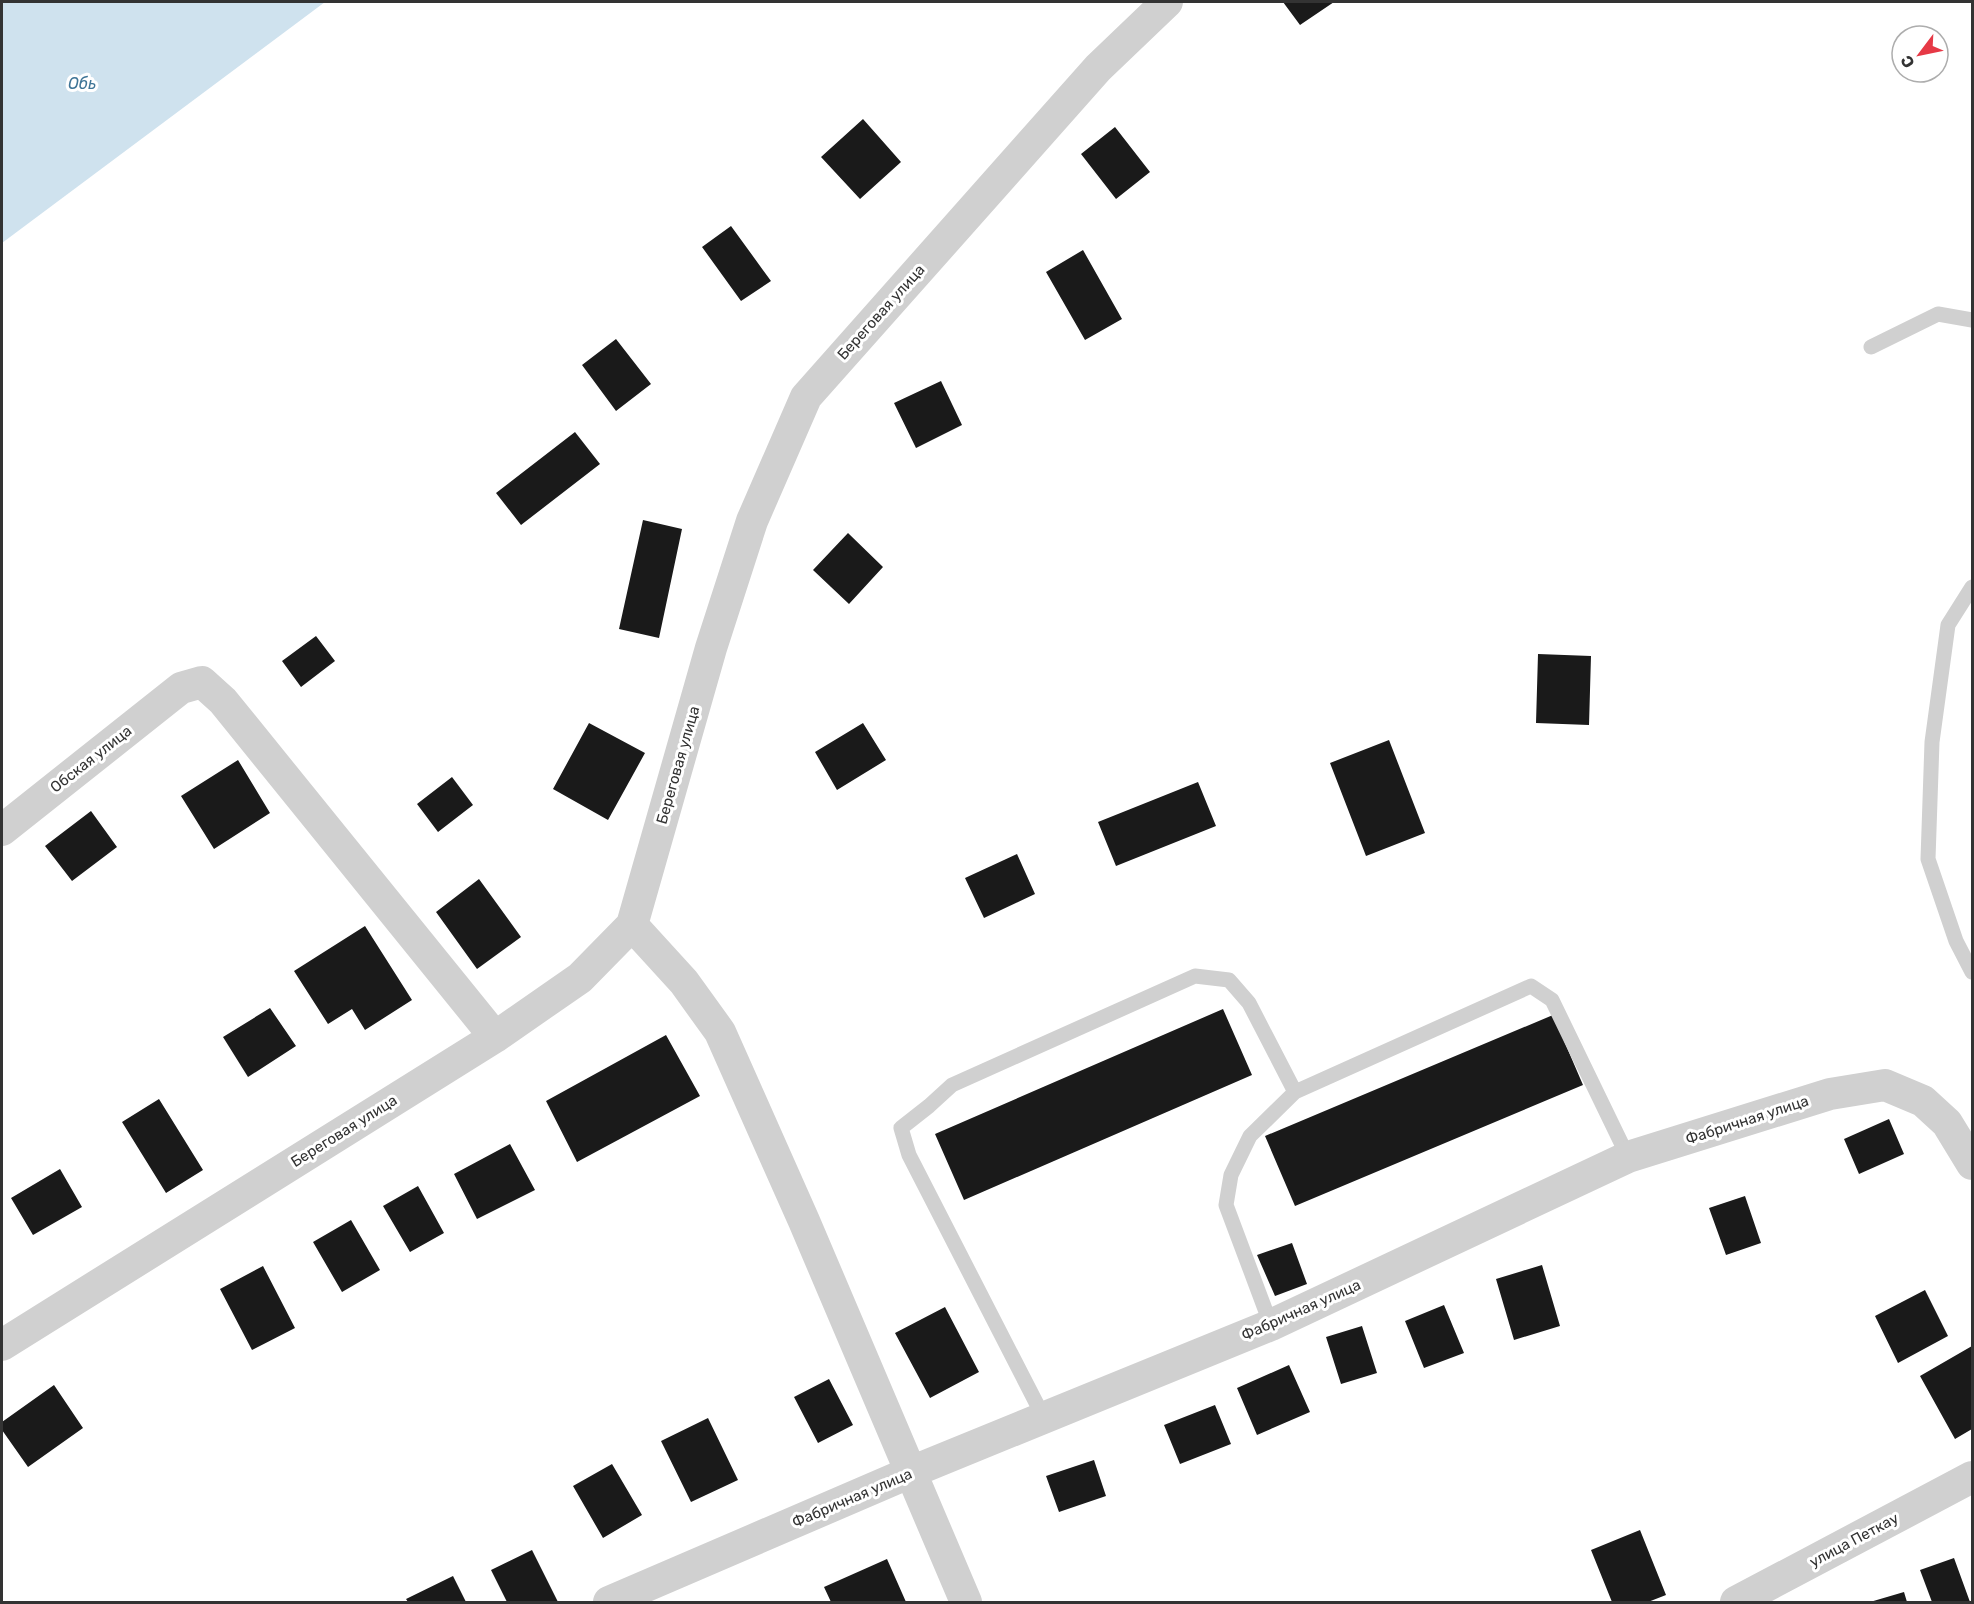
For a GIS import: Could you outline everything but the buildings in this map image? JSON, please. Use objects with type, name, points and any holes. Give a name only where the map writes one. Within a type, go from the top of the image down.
[{"type":"street","name":"Береговая улица","points":[[2,1345],[495,1038],[580,978],[632,925],[711,648],[752,521],[806,397],[1098,68],[1167,2]]},
{"type":"street","name":"Обская улица","points":[[2,830],[181,688],[202,682],[223,701],[495,1038]]},
{"type":"street","points":[[632,925],[684,982],[720,1032],[804,1221],[966,1602]]},
{"type":"street","name":"Фабричная улица","points":[[609,1602],[911,1472],[1271,1325],[1629,1157],[1830,1094],[1885,1085],[1923,1101],[1947,1123],[1972,1164]]},
{"type":"street","name":"улица Петкау","points":[[1736,1602],[1972,1477]]},
{"type":"lane","points":[[1871,347],[1938,314],[1972,320]]},
{"type":"lane","points":[[1972,587],[1948,625],[1932,742],[1928,859],[1956,941],[1972,972]]},
{"type":"lane","points":[[1044,1418],[909,1155],[901,1128],[952,1085],[1195,976],[1229,980],[1249,1003],[1295,1092]]},
{"type":"lane","points":[[1271,1325],[1226,1205],[1231,1175],[1250,1136],[1295,1092],[1531,986],[1552,1000],[1629,1157]]},
{"type":"water","name":"Обь","points":[[2,2],[325,2],[2,243]]}]
